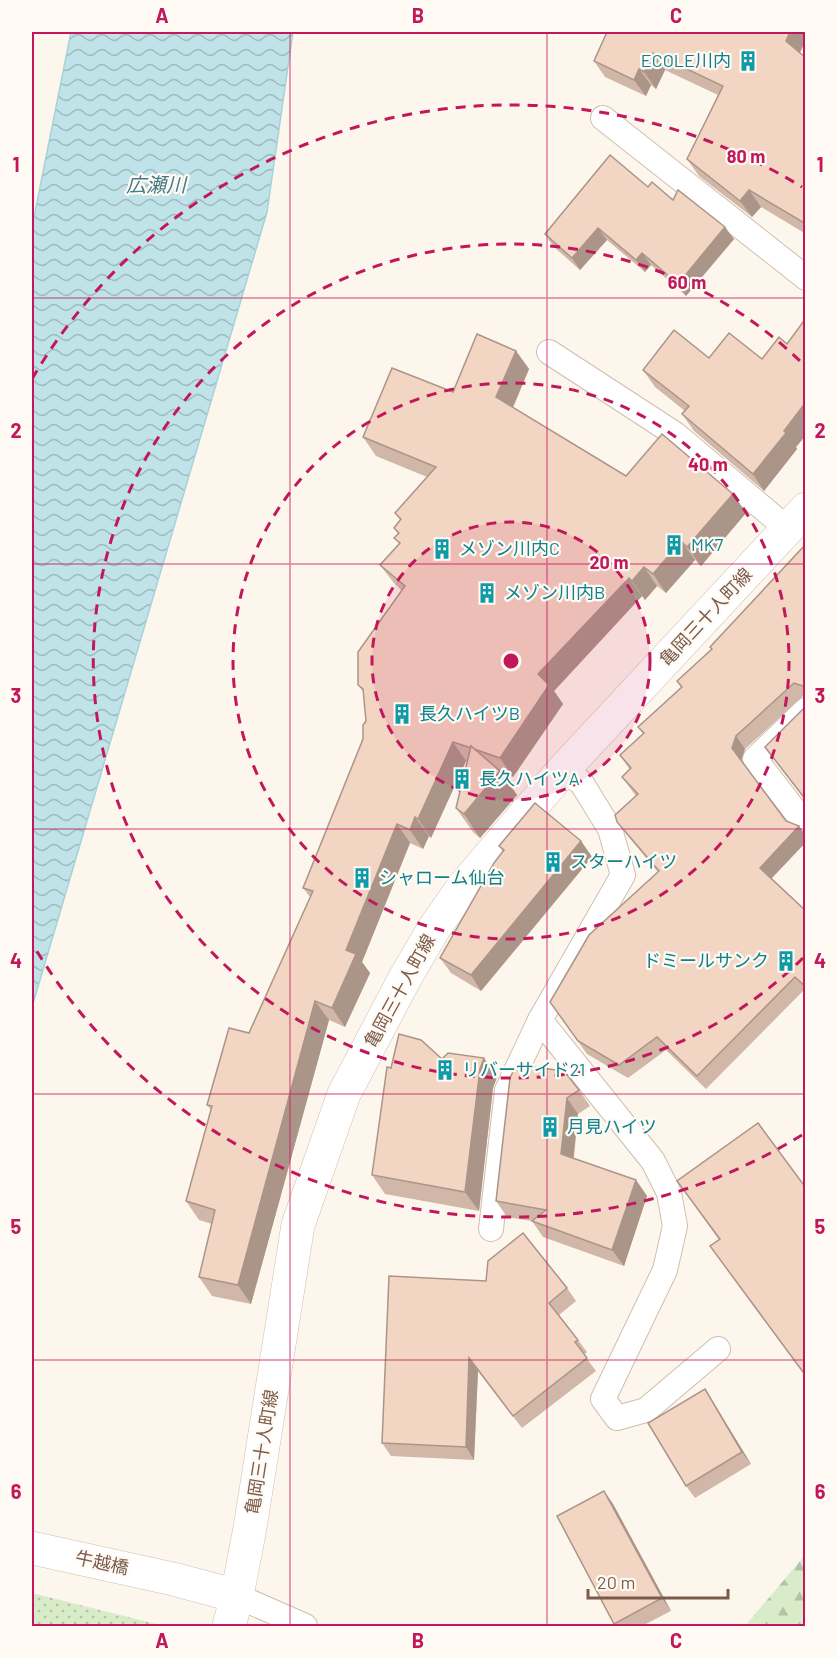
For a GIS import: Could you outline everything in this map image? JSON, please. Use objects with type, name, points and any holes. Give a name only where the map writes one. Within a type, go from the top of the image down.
[{"type":"street","name":"亀岡三十人町線","points":[[233,1611],[250,1528],[298,1225],[344,1094],[433,930],[463,887],[562,771],[797,520]]},
{"type":"street","name":"牛越橋","points":[[32,1548],[173,1579],[233,1611]]},
{"type":"lane","points":[[603,118],[806,278]]},
{"type":"lane","points":[[549,352],[675,434],[797,520]]},
{"type":"lane","points":[[806,710],[755,759],[806,825]]},
{"type":"lane","points":[[491,1229],[507,1090],[540,1020],[622,874],[610,829],[581,782],[562,771]]},
{"type":"lane","points":[[540,1020],[653,1161],[669,1193],[675,1226],[664,1269],[603,1399],[617,1418],[646,1410],[718,1349]]},
{"type":"lane","points":[[233,1611],[305,1626]]},
{"type":"green space","points":[[805,1555],[805,1626],[745,1626]]},
{"type":"green space","points":[[32,1593],[156,1624],[155,1626],[32,1626]]},
{"type":"water","name":"広瀬川","points":[[71,32],[293,32],[267,212],[32,1007],[32,227]]},
{"type":"building","points":[[607,32],[790,32],[786,41],[806,58],[806,224],[749,190],[740,201],[687,159],[723,86],[653,53],[644,72],[639,69],[634,80],[594,61]]},
{"type":"building","points":[[610,155],[648,187],[652,182],[673,200],[678,190],[725,227],[678,284],[642,253],[636,260],[598,228],[572,258],[545,234]]},
{"type":"building","points":[[806,318],[806,402],[784,431],[786,433],[753,474],[682,414],[689,406],[643,370],[674,330],[709,358],[729,333],[762,359],[779,337],[787,344]]},
{"type":"building","points":[[477,334],[516,351],[496,397],[626,476],[662,434],[733,494],[687,547],[681,541],[653,574],[644,567],[632,581],[629,578],[538,674],[549,685],[500,758],[471,746],[471,748],[453,742],[418,819],[415,817],[410,830],[397,824],[346,950],[356,954],[332,1008],[315,1001],[238,1285],[199,1277],[215,1210],[186,1201],[212,1106],[207,1105],[229,1028],[249,1033],[313,891],[303,888],[363,739],[363,725],[366,721],[363,689],[358,685],[358,652],[405,586],[380,565],[400,543],[394,538],[399,533],[394,528],[401,519],[395,513],[436,467],[363,437],[392,368],[453,392]]},
{"type":"building","points":[[806,544],[806,687],[794,683],[736,736],[732,748],[786,821],[799,826],[760,868],[806,911],[806,987],[795,977],[697,1076],[657,1037],[619,1065],[578,1041],[550,1002],[589,935],[659,871],[617,822],[615,815],[638,794],[622,777],[631,768],[620,755],[644,733],[638,727],[682,687],[677,681],[712,649],[710,647]]},
{"type":"building","points":[[806,706],[806,800],[765,747]]},
{"type":"building","points":[[471,746],[500,771],[464,814],[456,808]]},
{"type":"building","points":[[535,803],[581,841],[471,975],[440,958],[494,863],[504,850],[499,846]]},
{"type":"building","points":[[399,1034],[421,1040],[442,1059],[448,1053],[484,1058],[480,1069],[465,1192],[372,1175],[387,1067],[391,1068]]},
{"type":"building","points":[[516,1065],[564,1071],[579,1090],[567,1098],[561,1154],[636,1180],[612,1250],[532,1221],[546,1210],[496,1201],[510,1078]]},
{"type":"building","points":[[758,1123],[806,1188],[806,1376],[710,1246],[720,1239],[677,1181]]},
{"type":"building","points":[[523,1233],[567,1288],[549,1303],[578,1340],[575,1342],[587,1358],[513,1416],[469,1358],[466,1447],[382,1443],[389,1276],[486,1281],[488,1261]]},
{"type":"building","points":[[705,1389],[742,1452],[686,1486],[648,1423]]},
{"type":"building","points":[[604,1491],[662,1598],[614,1624],[557,1516]]},
{"type":"place","name":"ECOLE川内","points":[[748,61]]},
{"type":"place","name":"MK7","points":[[674,545]]},
{"type":"place","name":"メゾン川内C","points":[[442,549]]},
{"type":"place","name":"メゾン川内B","points":[[487,593]]},
{"type":"place","name":"長久ハイツB","points":[[402,714]]},
{"type":"place","name":"長久ハイツA","points":[[462,779]]},
{"type":"place","name":"スターハイツ","points":[[553,862]]},
{"type":"place","name":"シャローム仙台","points":[[362,878]]},
{"type":"place","name":"ドミールサンク","points":[[786,961]]},
{"type":"place","name":"リバーサイド21","points":[[445,1070]]},
{"type":"place","name":"月見ハイツ","points":[[550,1127]]}]
